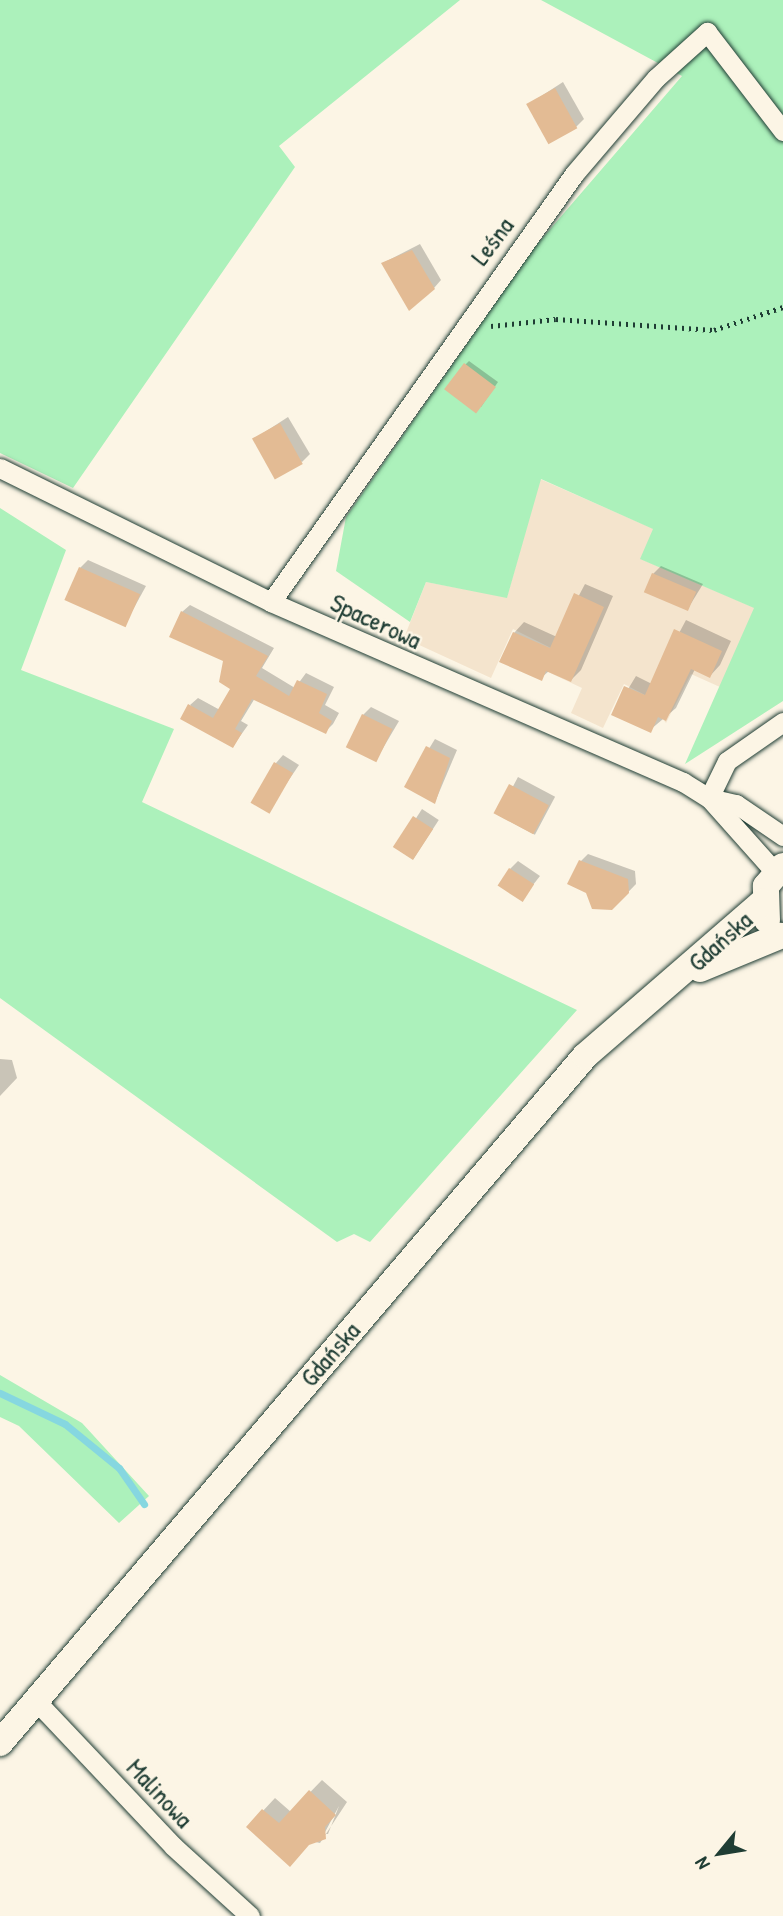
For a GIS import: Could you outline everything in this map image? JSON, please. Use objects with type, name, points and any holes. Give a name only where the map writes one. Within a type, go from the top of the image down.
[{"type":"main road","points":[[779,869],[763,902],[781,937]]},
{"type":"main road","name":"Gdańska","points":[[0,1743],[586,1056],[763,902]]},
{"type":"main road","name":"Gdańska","points":[[676,980],[781,937]]},
{"type":"street","name":"Leśna","points":[[271,602],[460,329],[574,174],[656,78],[707,32],[783,131]]},
{"type":"street","name":"Spacerowa","points":[[0,468],[271,602],[709,797],[736,804],[783,836]]},
{"type":"street","points":[[709,797],[727,761],[783,722]]},
{"type":"street","name":"Spacerowa","points":[[709,797],[779,869]]},
{"type":"street","name":"Malinowa","points":[[36,1701],[173,1846],[250,1916]]},
{"type":"path","points":[[460,329],[556,319],[714,330],[783,307]]},
{"type":"shaded area","points":[[540,479],[654,529],[641,559],[755,608],[720,687],[691,674],[666,723],[645,695],[624,684],[603,728],[571,713],[582,688],[546,671],[555,650],[513,629],[491,678],[404,638],[426,582],[507,597]]},
{"type":"green space","points":[[0,0],[460,0],[279,146],[295,167],[73,488],[0,453]]},
{"type":"green space","points":[[541,0],[783,0],[783,701],[685,764],[754,608],[640,559],[653,529],[541,479],[507,598],[426,582],[410,622],[336,571],[346,517],[533,249],[682,76]]},
{"type":"green space","points":[[0,508],[66,550],[21,670],[174,729],[142,802],[577,1010],[370,1242],[354,1234],[337,1242],[0,998]]},
{"type":"green space","points":[[0,1375],[82,1423],[149,1496],[119,1523],[19,1426],[0,1417]]},
{"type":"building","points":[[555,88],[577,128],[548,144],[526,104]]},
{"type":"building","points":[[412,250],[435,289],[409,311],[381,263]]},
{"type":"building","points":[[464,363],[496,387],[476,413],[444,389]]},
{"type":"building","points":[[280,423],[303,464],[275,480],[252,439]]},
{"type":"building","points":[[79,567],[140,594],[126,627],[64,600]]},
{"type":"building","points":[[652,573],[696,592],[688,611],[644,592]]},
{"type":"building","points":[[574,593],[604,607],[571,682],[546,671],[542,681],[499,662],[513,632],[550,648]]},
{"type":"building","points":[[181,611],[268,656],[256,676],[289,696],[297,680],[327,694],[319,713],[332,721],[326,734],[252,699],[235,729],[242,733],[233,748],[180,719],[188,704],[213,718],[230,689],[219,682],[223,661],[169,637]]},
{"type":"building","points":[[674,629],[722,651],[710,678],[691,669],[666,721],[658,717],[651,733],[611,715],[624,686],[645,695]]},
{"type":"building","points":[[362,714],[393,729],[376,762],[346,747]]},
{"type":"building","points":[[426,746],[450,758],[435,804],[404,787]]},
{"type":"building","points":[[274,762],[293,773],[270,814],[251,803]]},
{"type":"building","points":[[509,784],[549,805],[533,834],[494,813]]},
{"type":"building","points":[[413,816],[433,829],[413,860],[393,847]]},
{"type":"building","points":[[579,860],[628,879],[629,893],[612,910],[592,909],[586,893],[567,884]]},
{"type":"building","points":[[509,868],[534,884],[523,902],[498,886]]},
{"type":"building","points":[[309,1790],[336,1815],[325,1827],[326,1839],[309,1845],[290,1867],[246,1827],[262,1809],[279,1823]]},
{"type":"waterway","points":[[0,1393],[65,1424],[119,1468],[144,1504]]}]
